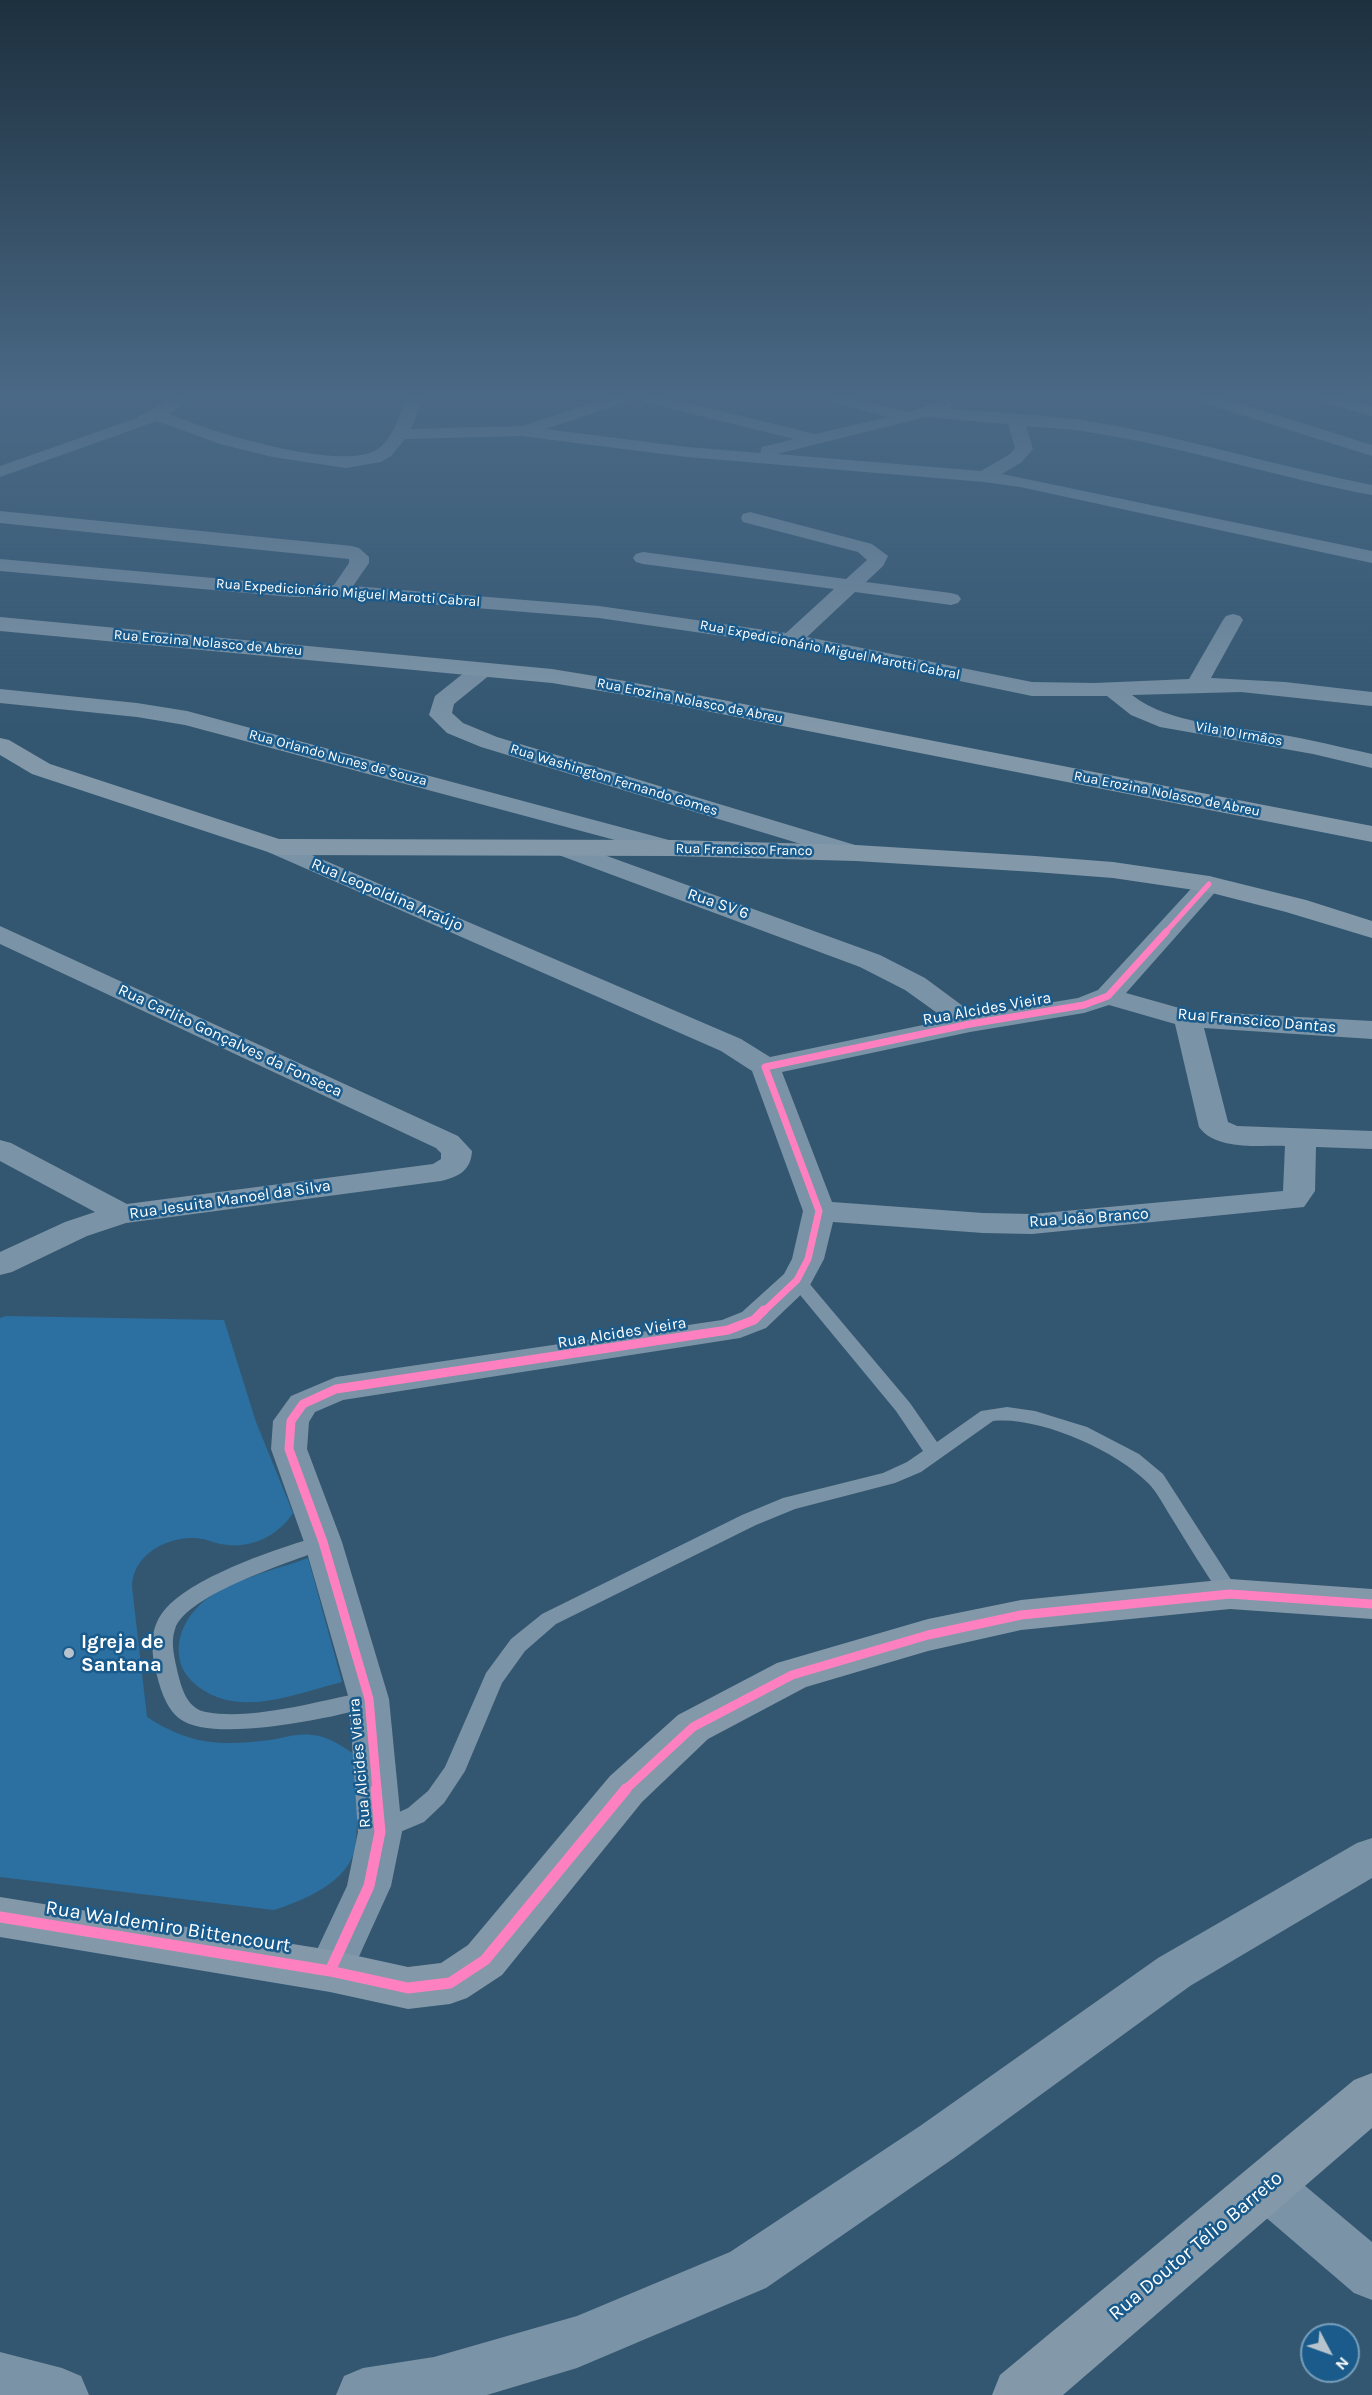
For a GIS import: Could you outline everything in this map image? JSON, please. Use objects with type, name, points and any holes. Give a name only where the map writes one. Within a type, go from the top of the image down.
[{"type":"street","points":[[1150,510],[1372,557]]},
{"type":"street","points":[[0,518],[352,552],[359,557],[359,563],[340,591]]},
{"type":"street","points":[[750,518],[824,537],[874,552],[878,556],[876,562],[791,640]]},
{"type":"street","points":[[643,558],[951,599]]},
{"type":"street","name":"Rua Expedicionário Miguel Marotti Cabral","points":[[0,565],[292,591],[340,591],[599,612],[791,640],[1032,689],[1115,691],[1196,685],[1260,687],[1372,699]]},
{"type":"street","points":[[1196,685],[1233,620]]},
{"type":"street","name":"Rua Erozina Nolasco de Abreu","points":[[0,624],[483,669],[626,688],[1372,834]]},
{"type":"street","name":"Rua Washington Fernando Gomes","points":[[483,669],[443,701],[440,715],[455,728],[489,742],[856,853]]},
{"type":"street","name":"Vila 10 Irmãos","points":[[1115,691],[1127,704],[1168,722],[1313,747],[1372,760]]},
{"type":"street","name":"Rua Orlando Nunes de Souza","points":[[0,696],[137,710],[186,718],[671,848]]},
{"type":"street","name":"Rua Leopoldina Araújo","points":[[0,745],[41,769],[277,847],[731,1045],[765,1066]]},
{"type":"street","name":"Rua Francisco Franco","points":[[277,847],[671,848],[856,853],[1113,870],[1209,884],[1275,900],[1372,930]]},
{"type":"street","name":"Rua SV 6","points":[[565,849],[870,961],[915,984],[970,1024]]},
{"type":"street","name":"Rua Alcides Vieira","points":[[765,1066],[970,1024],[1084,1005],[1108,996],[1209,884]]},
{"type":"street","name":"Rua Carlito Gonçalves da Fonseca","points":[[0,933],[447,1142],[457,1151]]},
{"type":"street","name":"Rua Franscico Dantas","points":[[1108,996],[1188,1018],[1372,1030]]},
{"type":"street","points":[[1188,1018],[1214,1126],[1232,1135],[1372,1140]]},
{"type":"street","points":[[765,1066],[819,1211]]},
{"type":"street","name":"Rua João Branco","points":[[819,1211],[983,1223],[1032,1224],[1293,1200],[1299,1191],[1301,1136]]},
{"type":"street","points":[[0,1149],[122,1214]]},
{"type":"street","name":"Rua Jesuita Manoel da Silva","points":[[0,1265],[76,1229],[122,1214],[441,1172],[456,1163],[457,1151]]},
{"type":"street","name":"Rua Alcides Vieira","points":[[330,1971],[369,1886],[380,1832],[369,1699],[323,1542],[289,1449],[291,1421],[303,1404],[336,1389],[728,1330],[754,1320],[797,1280],[808,1259],[819,1211]]},
{"type":"street","name":"Rua Waldemiro Bittencourt","points":[[0,1917],[330,1971],[408,1988],[450,1983],[485,1960],[626,1789],[693,1727],[792,1675],[928,1635],[1021,1615],[1230,1594],[1372,1604]]},
{"type":"street","points":[[363,2395],[434,2384],[577,2342],[748,2270],[938,2142],[1174,1972],[1372,1856]]},
{"type":"street","name":"Rua Doutor Télio Barreto","points":[[1020,2395],[1372,2096]]},
{"type":"street","points":[[1267,2186],[1372,2275]]},
{"type":"street","points":[[0,2379],[62,2395]]},
{"type":"lane","points":[[797,1280],[898,1401],[935,1454]]},
{"type":"lane","points":[[380,1832],[416,1815],[436,1797],[454,1771],[493,1679],[518,1645],[549,1618],[749,1520],[790,1503],[888,1478],[914,1467],[988,1415],[1007,1413],[1035,1417],[1080,1432],[1132,1459],[1156,1479],[1230,1594]]},
{"type":"lane","points":[[323,1542],[216,1585],[180,1605],[167,1622],[161,1643],[172,1693],[182,1709],[201,1720],[226,1723],[369,1699]]},
{"type":"shaded area","points":[[6,1316],[224,1320],[256,1422],[293,1513],[280,1528],[253,1543],[221,1544],[198,1538],[172,1541],[152,1550],[138,1566],[133,1576],[132,1587],[147,1717],[177,1733],[206,1741],[236,1743],[312,1735],[330,1740],[357,1756],[355,1848],[344,1871],[323,1888],[274,1910],[0,1877],[0,1318]]},
{"type":"shaded area","points":[[308,1558],[342,1682],[288,1697],[252,1702],[216,1697],[192,1681],[181,1665],[179,1648],[184,1626],[197,1608],[212,1595],[238,1582]]},
{"type":"cycle path","points":[[330,1971],[369,1886],[380,1832],[369,1699],[323,1542],[289,1449],[291,1421],[303,1404],[336,1389],[728,1330],[754,1320],[797,1280],[808,1259],[819,1211],[765,1067],[970,1024],[1084,1005],[1108,996],[1209,884]]},
{"type":"cycle path","points":[[0,1917],[330,1971],[408,1988],[450,1983],[485,1960],[626,1789],[693,1727],[792,1675],[928,1635],[1021,1615],[1230,1594],[1372,1604]]},
{"type":"place","name":"Igreja de Santana","points":[[69,1653]]}]
